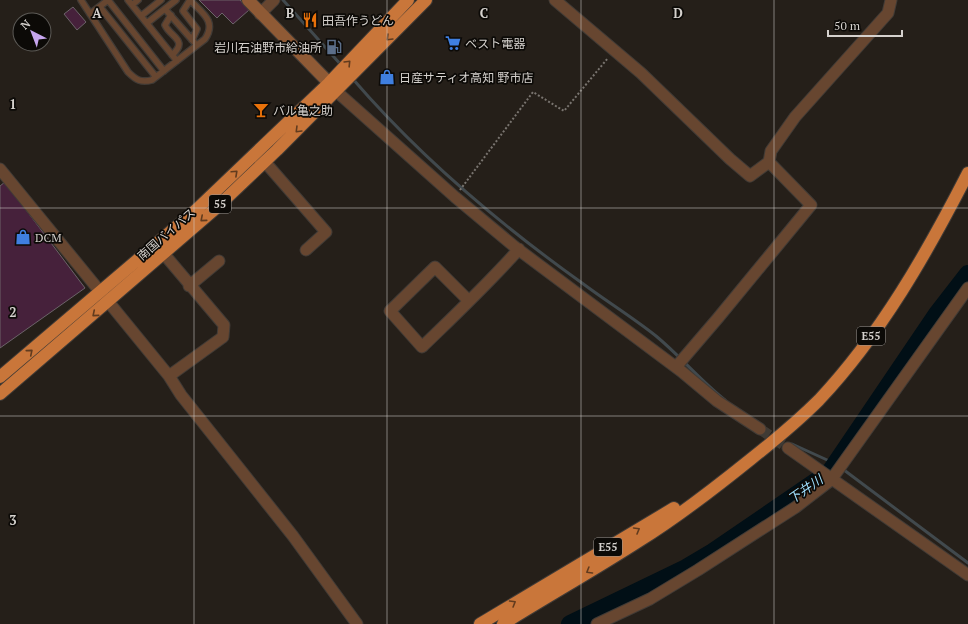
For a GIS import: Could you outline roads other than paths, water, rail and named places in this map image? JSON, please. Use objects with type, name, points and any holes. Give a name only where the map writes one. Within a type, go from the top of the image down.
[{"type":"highway","name":"南国バイパス","points":[[0,394],[164,254],[265,162],[333,87],[408,0]]},
{"type":"highway","name":"南国バイパス","points":[[0,377],[196,210],[333,87],[426,0]]},
{"type":"highway","name":"E55","points":[[503,624],[640,541],[690,507],[786,431],[808,410],[850,363],[882,321],[912,274],[968,173]]},
{"type":"highway","name":"E55","points":[[480,624],[737,470]]},
{"type":"street","points":[[248,0],[260,14],[333,87],[455,197],[519,250],[676,367],[717,401],[760,429]]},
{"type":"street","points":[[260,14],[274,0]]},
{"type":"street","points":[[555,0],[641,73],[730,160],[750,176],[769,162],[771,151],[795,117],[888,13],[891,0]]},
{"type":"street","points":[[265,162],[326,232],[306,250]]},
{"type":"street","points":[[676,367],[811,206],[769,162]]},
{"type":"street","points":[[0,168],[169,376],[181,396],[293,536],[357,624]]},
{"type":"street","points":[[470,301],[435,267],[390,311],[422,347],[470,301],[519,250]]},
{"type":"street","points":[[164,254],[189,286],[224,325],[223,337],[169,376]]},
{"type":"street","points":[[189,286],[219,261]]},
{"type":"street","points":[[597,624],[650,599],[698,570],[796,507],[831,480],[968,288]]},
{"type":"street","points":[[788,448],[821,470],[831,480],[968,575]]},
{"type":"lane","points":[[81,0],[128,72],[135,79],[144,82],[156,77],[205,39],[211,27],[207,18],[190,0],[183,11],[197,29],[192,40]]},
{"type":"lane","points":[[90,14],[108,0],[164,71]]},
{"type":"lane","points":[[138,0],[130,2],[177,61]]},
{"type":"lane","points":[[141,16],[161,0]]},
{"type":"lane","points":[[147,23],[176,0]]},
{"type":"lane","points":[[100,7],[156,77]]},
{"type":"lane","points":[[165,9],[197,45]]},
{"type":"lane","points":[[171,15],[165,24],[167,30],[177,38],[179,43],[177,51],[172,55]]},
{"type":"waterway","points":[[283,0],[342,66]]},
{"type":"waterway","points":[[352,78],[404,134],[461,187],[520,237],[656,336],[725,400]]},
{"type":"waterway","name":"下井川","points":[[570,624],[686,568],[713,552],[830,472],[937,314],[968,274]]},
{"type":"waterway","points":[[792,444],[836,464],[968,563]]},
{"type":"tunnel","points":[[760,429],[788,448]]},
{"type":"place","name":"田吾作うどん","points":[[310,20]]},
{"type":"place","name":"ベスト電器","points":[[453,43]]},
{"type":"place","name":"岩川石油野市給油所","points":[[334,47]]},
{"type":"place","name":"日産サティオ高知 野市店","points":[[387,77]]},
{"type":"place","name":"バル亀之助","points":[[261,110]]},
{"type":"place","name":"DCM","points":[[23,237]]}]
